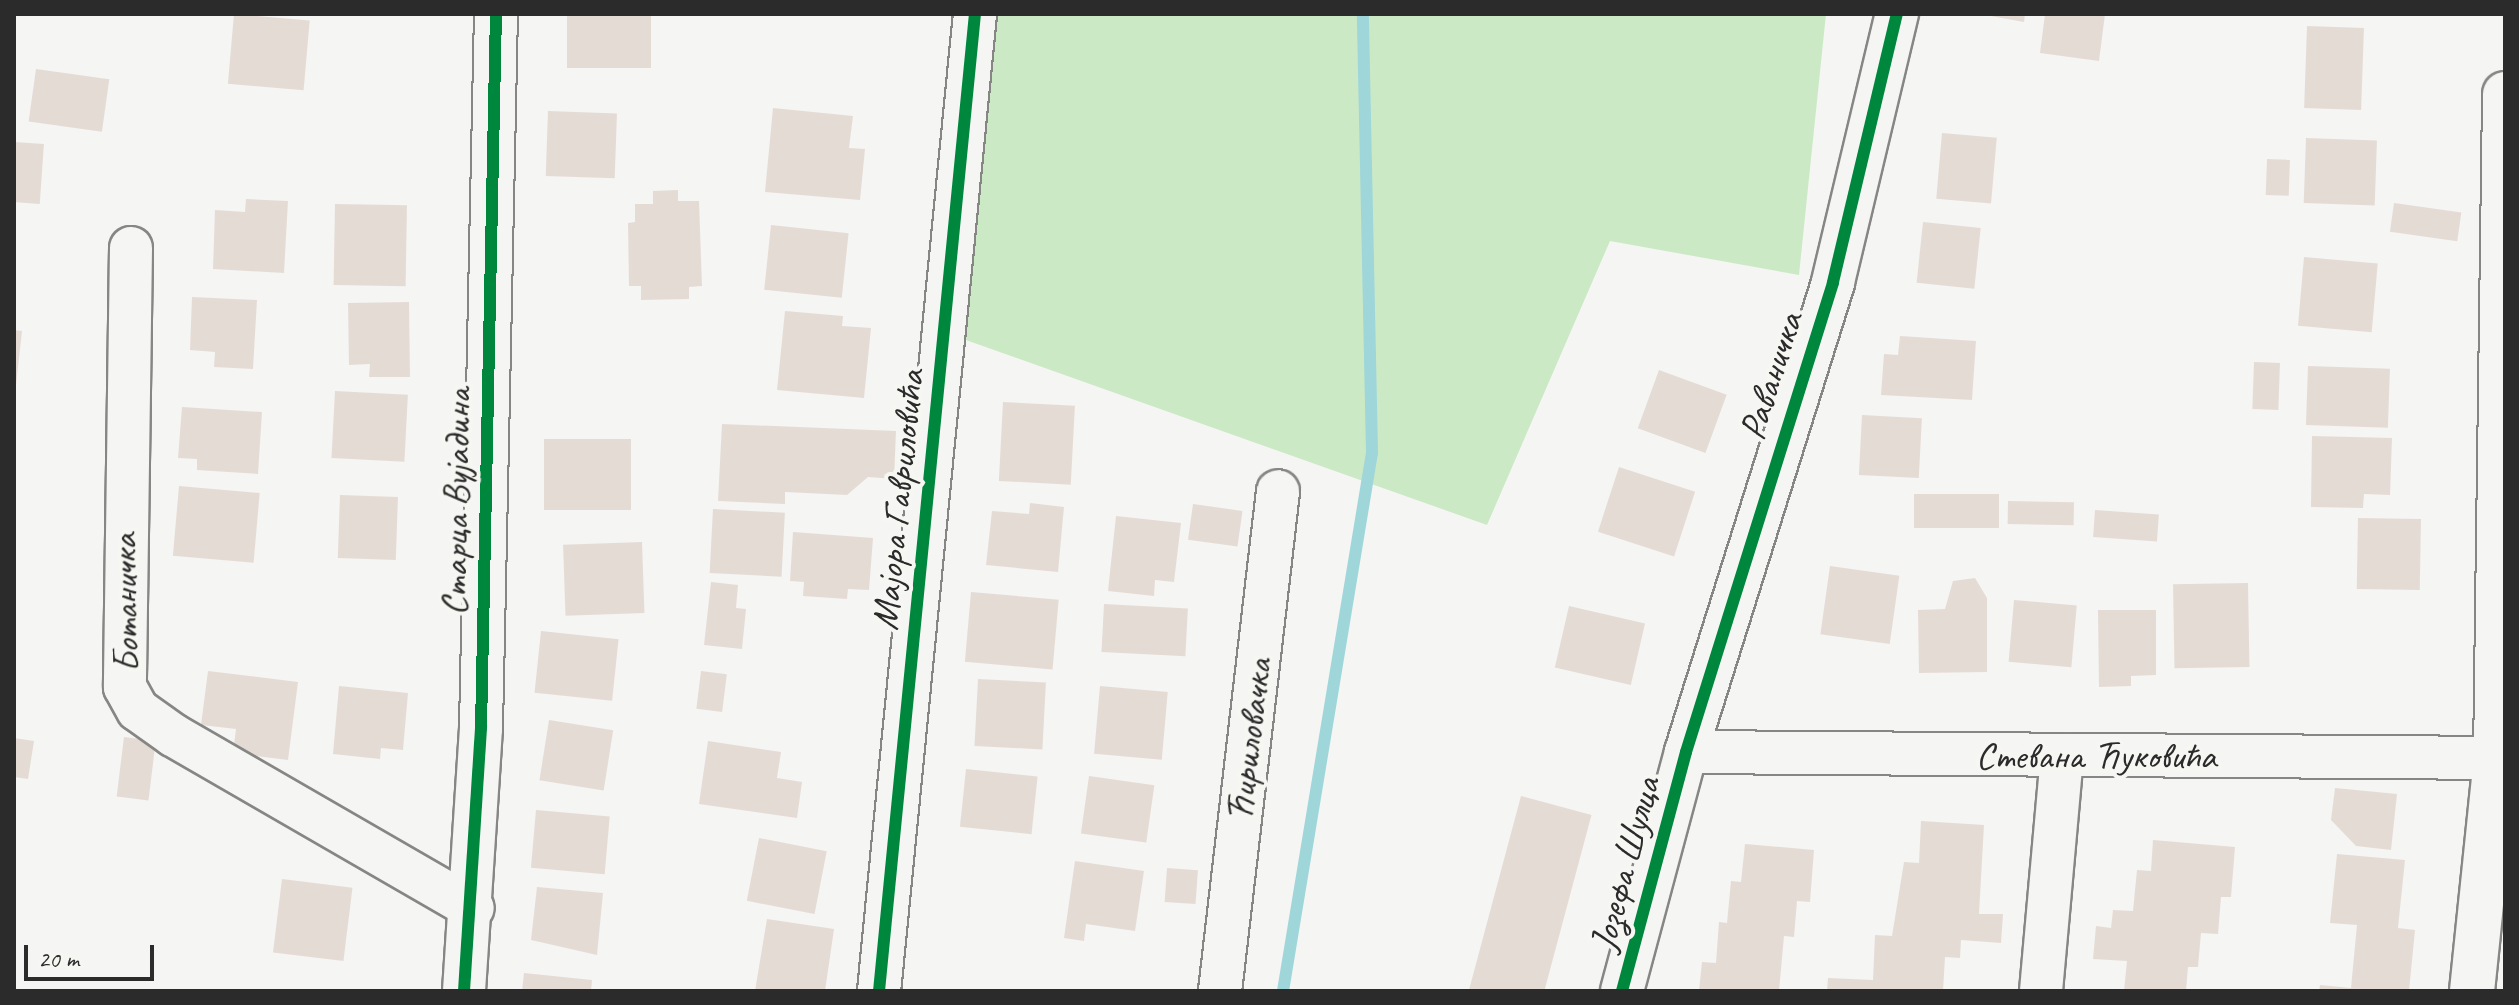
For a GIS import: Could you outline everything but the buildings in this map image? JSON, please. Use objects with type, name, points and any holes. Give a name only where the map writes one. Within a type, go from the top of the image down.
[{"type":"street","name":"Старца Вујадина","points":[[464,991],[473,908],[496,14]]},
{"type":"street","name":"Мајора Гавриловића","points":[[879,991],[975,14]]},
{"type":"street","name":"Раваничка","points":[[1686,752],[1833,282],[1897,14]]},
{"type":"street","points":[[2472,991],[2500,758],[2505,94]]},
{"type":"street","name":"Ботаничка","points":[[131,248],[125,687],[138,710],[173,735],[473,908]]},
{"type":"street","name":"Ћириловачка","points":[[1220,991],[1278,491]]},
{"type":"street","name":"Стевана Ћуковића","points":[[1686,752],[2500,758]]},
{"type":"street","name":"Јозефа Шулца","points":[[1622,991],[1686,752]]},
{"type":"street","points":[[2041,991],[2062,756]]},
{"type":"green space","points":[[994,14],[1826,14],[1799,275],[1610,241],[1487,525],[963,339]]},
{"type":"waterway","points":[[1283,991],[1372,453],[1363,14]]},
{"type":"cycle path","points":[[464,991],[481,728],[496,14]]},
{"type":"cycle path","points":[[879,991],[975,14]]},
{"type":"cycle path","points":[[1622,991],[1686,752],[1833,282],[1897,14]]}]
